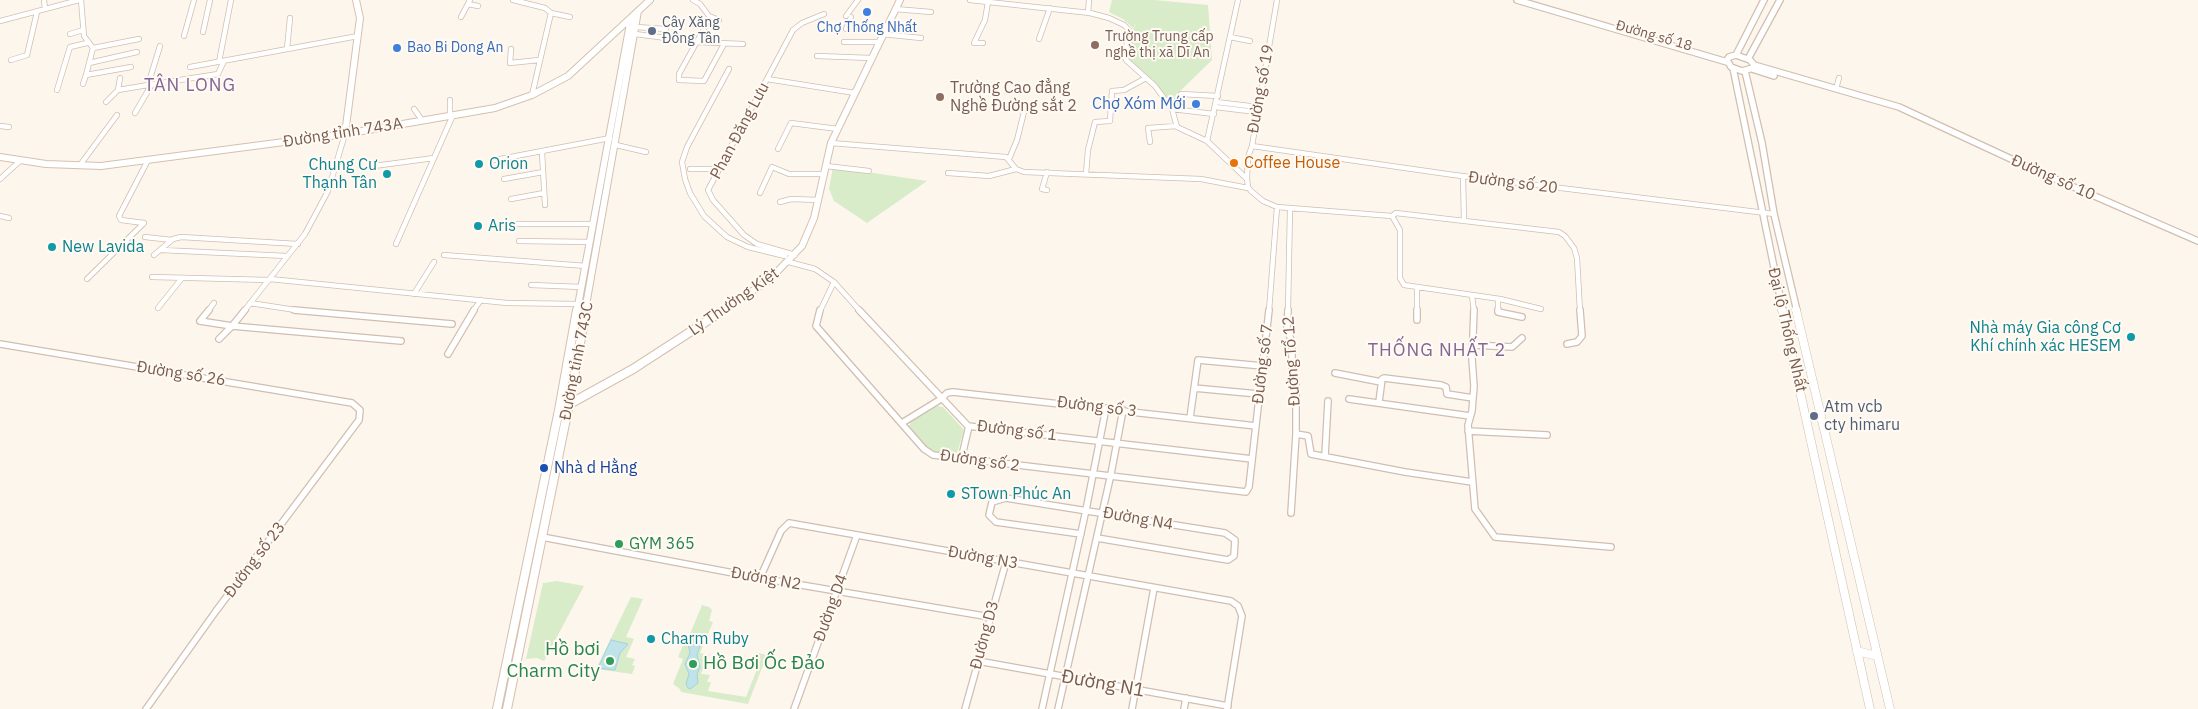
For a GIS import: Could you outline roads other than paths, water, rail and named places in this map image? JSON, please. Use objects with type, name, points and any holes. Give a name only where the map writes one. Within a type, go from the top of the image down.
[{"type":"main road","points":[[345,134],[360,18],[356,0]]},
{"type":"main road","name":"Đường tỉnh 743A","points":[[0,157],[46,164],[101,166],[345,134],[496,108],[532,95],[568,76],[650,0]]},
{"type":"main road","name":"Lý Thường Kiệt","points":[[559,410],[633,369],[708,321],[769,280],[792,258],[807,236],[819,200],[831,143],[878,42],[900,0]]},
{"type":"main road","name":"Đường tỉnh 743C","points":[[497,709],[559,410],[610,138],[638,11]]},
{"type":"main road","name":"Đường tỉnh 743C","points":[[507,709],[569,404],[616,145],[634,28],[631,18]]},
{"type":"main road","points":[[620,28],[634,28]]},
{"type":"main road","points":[[532,538],[542,537]]},
{"type":"main road","points":[[503,678],[514,676]]},
{"type":"street","points":[[44,0],[45,10]]},
{"type":"street","points":[[0,21],[80,0],[83,30],[87,43],[93,48]]},
{"type":"street","points":[[184,36],[194,0]]},
{"type":"street","points":[[203,32],[210,0]]},
{"type":"street","points":[[106,102],[118,90],[218,74],[231,0]]},
{"type":"street","points":[[513,0],[545,8],[551,13],[570,17]]},
{"type":"street","points":[[693,0],[700,4],[709,16],[719,20]]},
{"type":"street","points":[[846,16],[858,0]]},
{"type":"street","points":[[970,0],[1088,12],[1109,18],[1129,28],[1129,38],[1124,54],[1126,60],[1155,86],[1172,108],[1176,126]]},
{"type":"street","points":[[1088,0],[1088,12]]},
{"type":"street","points":[[1207,141],[1238,0]]},
{"type":"street","name":"Đường số 19","points":[[1248,188],[1248,157],[1252,146],[1277,0]]},
{"type":"street","name":"Đường số 18","points":[[1517,0],[1728,59]]},
{"type":"street","points":[[1764,0],[1736,55],[1728,59],[1733,68],[1750,68],[1748,59],[1780,0]]},
{"type":"street","points":[[983,44],[974,44],[985,20],[986,1]]},
{"type":"street","points":[[461,17],[469,2],[478,6]]},
{"type":"street","points":[[1039,39],[1050,8]]},
{"type":"street","points":[[1760,8],[1774,12]]},
{"type":"street","points":[[895,9],[931,12]]},
{"type":"street","points":[[11,60],[27,55],[37,12]]},
{"type":"street","points":[[532,95],[551,13]]},
{"type":"street","name":"Phan Đăng Lưu","points":[[792,258],[757,244],[744,235],[719,207],[708,190],[796,26],[819,14],[824,14]]},
{"type":"street","points":[[846,29],[851,17]]},
{"type":"street","points":[[288,49],[290,18]]},
{"type":"street","points":[[705,27],[678,74],[680,80],[704,81],[724,44]]},
{"type":"street","points":[[634,28],[666,29]]},
{"type":"street","points":[[634,28],[697,42],[743,44]]},
{"type":"street","points":[[70,34],[83,30]]},
{"type":"street","points":[[882,34],[921,38]]},
{"type":"street","points":[[190,67],[358,36]]},
{"type":"street","points":[[1230,37],[1250,41]]},
{"type":"street","points":[[93,48],[139,39]]},
{"type":"street","points":[[844,42],[878,42]]},
{"type":"street","points":[[57,90],[70,47],[87,43]]},
{"type":"street","points":[[136,113],[150,84],[160,46]]},
{"type":"street","points":[[83,84],[93,48]]},
{"type":"street","points":[[511,49],[510,62],[539,60]]},
{"type":"street","points":[[89,63],[137,52]]},
{"type":"street","points":[[1736,55],[1748,59]]},
{"type":"street","points":[[817,56],[871,58]]},
{"type":"street","points":[[86,75],[131,67]]},
{"type":"street","name":"Đại lộ Thống Nhất","points":[[1733,68],[1761,213],[1870,709]]},
{"type":"street","name":"Đường số 10","points":[[1750,68],[1836,89],[1898,107],[2037,171],[2198,241]]},
{"type":"street","name":"Đường số 10","points":[[1750,68],[1892,110],[1910,112]]},
{"type":"street","name":"Đại lộ Thống Nhất","points":[[1750,68],[1774,214],[1890,709]]},
{"type":"street","points":[[729,69],[687,147],[682,162],[685,179],[690,193],[704,216],[727,237],[748,247],[792,258]]},
{"type":"street","points":[[118,90],[120,78]]},
{"type":"street","points":[[1086,174],[1088,150],[1095,122],[1110,121],[1112,91],[1124,90],[1146,78]]},
{"type":"street","points":[[1836,89],[1839,78]]},
{"type":"street","points":[[767,79],[855,93]]},
{"type":"street","points":[[1172,108],[1181,94],[1218,96]]},
{"type":"street","points":[[396,244],[451,116],[450,100]]},
{"type":"street","points":[[1215,104],[1258,110]]},
{"type":"street","points":[[414,108],[422,120]]},
{"type":"street","points":[[1009,159],[1017,140],[1025,108]]},
{"type":"street","points":[[1172,108],[1214,114]]},
{"type":"street","points":[[80,165],[117,115]]},
{"type":"street","points":[[778,148],[791,123],[838,129]]},
{"type":"street","points":[[0,126],[9,127]]},
{"type":"street","points":[[1150,142],[1148,128],[1176,126],[1207,141],[1247,179]]},
{"type":"street","points":[[219,339],[232,326],[305,234],[328,191],[345,134]]},
{"type":"street","points":[[495,160],[610,138]]},
{"type":"street","points":[[831,143],[1006,157],[1016,169],[1024,172],[1201,179],[1248,188],[1263,201],[1277,207],[1290,209],[1392,216],[1396,213],[1558,232],[1565,236],[1574,248],[1577,258],[1582,336],[1578,342],[1567,344]]},
{"type":"street","points":[[616,145],[646,152]]},
{"type":"street","name":"Đường số 20","points":[[1252,146],[1265,150],[1464,177],[1774,214]]},
{"type":"street","points":[[542,152],[545,205]]},
{"type":"street","points":[[374,166],[434,158]]},
{"type":"street","points":[[0,179],[21,160]]},
{"type":"street","points":[[87,279],[144,223],[121,220],[119,216],[148,160]]},
{"type":"street","points":[[826,166],[869,171]]},
{"type":"street","points":[[760,192],[772,167],[789,174],[824,174]]},
{"type":"street","points":[[690,169],[720,169]]},
{"type":"street","points":[[948,173],[987,177],[1016,169]]},
{"type":"street","points":[[504,179],[542,172]]},
{"type":"street","points":[[1047,172],[1042,189],[1047,190]]},
{"type":"street","points":[[1464,177],[1464,221]]},
{"type":"street","points":[[511,200],[544,193]]},
{"type":"street","points":[[780,202],[791,199],[819,200]]},
{"type":"street","name":"Đường số 7","points":[[1248,491],[1258,394],[1263,366],[1277,207]]},
{"type":"street","name":"Đường Tổ 12","points":[[1290,209],[1290,277],[1287,328],[1292,343],[1292,368],[1296,382],[1296,434],[1291,513]]},
{"type":"street","points":[[0,216],[9,218]]},
{"type":"street","points":[[1392,216],[1400,230],[1402,282],[1404,285],[1498,300],[1503,299],[1541,308]]},
{"type":"street","points":[[511,224],[593,224]]},
{"type":"street","points":[[146,237],[172,240]]},
{"type":"street","points":[[154,255],[172,240],[181,237],[298,244]]},
{"type":"street","points":[[519,241],[590,242]]},
{"type":"street","points":[[160,250],[288,256]]},
{"type":"street","points":[[444,255],[586,266]]},
{"type":"street","name":"Đường số 1","points":[[792,258],[815,268],[834,282],[941,399],[969,426],[1252,459]]},
{"type":"street","points":[[414,294],[434,262]]},
{"type":"street","points":[[152,277],[269,280],[507,303],[578,304]]},
{"type":"street","points":[[158,308],[182,278]]},
{"type":"street","points":[[1776,279],[1789,281]]},
{"type":"street","name":"Đường số 2","points":[[834,282],[817,317],[816,326],[928,452],[961,460],[1094,474],[1242,493],[1248,491]]},
{"type":"street","points":[[531,285],[582,288]]},
{"type":"street","points":[[1417,288],[1417,320]]},
{"type":"street","points":[[1472,296],[1474,302],[1472,398],[1468,431],[1475,509],[1495,537],[1611,547]]},
{"type":"street","points":[[448,354],[481,300]]},
{"type":"street","points":[[1498,300],[1499,313],[1522,317]]},
{"type":"street","points":[[214,303],[200,322],[400,341]]},
{"type":"street","points":[[250,303],[315,313],[452,324]]},
{"type":"street","points":[[1473,345],[1512,347],[1516,346],[1522,338]]},
{"type":"street","name":"Đường số 26","points":[[0,344],[352,403],[360,410]]},
{"type":"street","points":[[1190,418],[1198,360],[1263,366]]},
{"type":"street","points":[[1335,373],[1381,382]]},
{"type":"street","points":[[1380,402],[1381,382],[1384,378],[1441,385],[1445,386],[1447,394],[1472,398]]},
{"type":"street","points":[[1194,388],[1258,394]]},
{"type":"street","name":"Đường số 3","points":[[902,423],[948,393],[959,392],[1256,426]]},
{"type":"street","points":[[1350,399],[1470,416]]},
{"type":"street","points":[[1325,456],[1328,401]]},
{"type":"street","points":[[1042,709],[1094,474],[1106,408]]},
{"type":"street","name":"Đường số 23","points":[[146,709],[216,611],[359,420],[360,410]]},
{"type":"street","points":[[1058,709],[1097,538],[1122,410]]},
{"type":"street","points":[[961,460],[969,426]]},
{"type":"street","points":[[1468,431],[1547,435]]},
{"type":"street","points":[[1296,434],[1308,436],[1311,454],[1405,472],[1472,482]]},
{"type":"street","name":"Đường N4","points":[[1081,534],[996,522],[989,515],[992,502],[1006,498],[1225,533],[1235,540],[1234,556],[1228,560],[1222,560],[1097,538]]},
{"type":"street","name":"Đường N3","points":[[760,578],[781,531],[789,523],[1230,601],[1238,606],[1242,616],[1228,707]]},
{"type":"street","name":"Đường D4","points":[[794,709],[858,535]]},
{"type":"street","name":"Đường N2","points":[[542,537],[760,578],[990,617]]},
{"type":"street","name":"Đường D3","points":[[965,709],[1006,562]]},
{"type":"street","points":[[1132,709],[1154,588]]},
{"type":"street","points":[[1857,650],[1877,656]]},
{"type":"street","name":"Đường N1","points":[[978,661],[1228,707]]},
{"type":"street","points":[[1184,709],[1186,698]]},
{"type":"water","name":"Hồ Bơi Ốc Đảo","points":[[694,638],[699,639],[701,642],[697,655],[700,667],[697,674],[698,683],[690,689],[686,684],[689,674],[685,664],[690,653],[688,644]]},
{"type":"water","name":"Hồ bơi Charm City","points":[[611,640],[628,644],[620,653],[615,670],[598,668]]},
{"type":"place","name":"Chợ Thống Nhất","points":[[867,12]]},
{"type":"place","name":"Cây Xăng Đông Tân","points":[[652,31]]},
{"type":"place","name":"Trường Trung cấp nghề thị xã Dĩ An","points":[[1095,45]]},
{"type":"place","name":"Bao Bi Dong An","points":[[397,48]]},
{"type":"place","name":"Trường Cao đẳng Nghề Đường sắt 2","points":[[940,97]]},
{"type":"place","name":"Chợ Xóm Mới","points":[[1196,104]]},
{"type":"place","name":"Coffee House","points":[[1234,163]]},
{"type":"place","name":"Orion","points":[[479,164]]},
{"type":"place","name":"Chung Cư Thạnh Tân","points":[[387,174]]},
{"type":"place","name":"Aris","points":[[478,226]]},
{"type":"place","name":"New Lavida","points":[[52,247]]},
{"type":"place","name":"Nhà máy Gia công Cơ Khí chính xác HESEM","points":[[2131,337]]},
{"type":"place","name":"Atm vcb cty himaru","points":[[1814,416]]},
{"type":"place","name":"Nhà d Hằng","points":[[544,468]]},
{"type":"place","name":"STown Phúc An","points":[[951,494]]},
{"type":"place","name":"GYM 365","points":[[619,544]]},
{"type":"place","name":"Charm Ruby","points":[[651,639]]},
{"type":"place","name":"Hồ bơi Charm City","points":[[610,661]]},
{"type":"place","name":"Hồ Bơi Ốc Đảo","points":[[693,664]]},
{"type":"district","name":"TÂN LONG","points":[[190,86]]},
{"type":"district","name":"THỐNG NHẤT 2","points":[[1437,351]]}]
